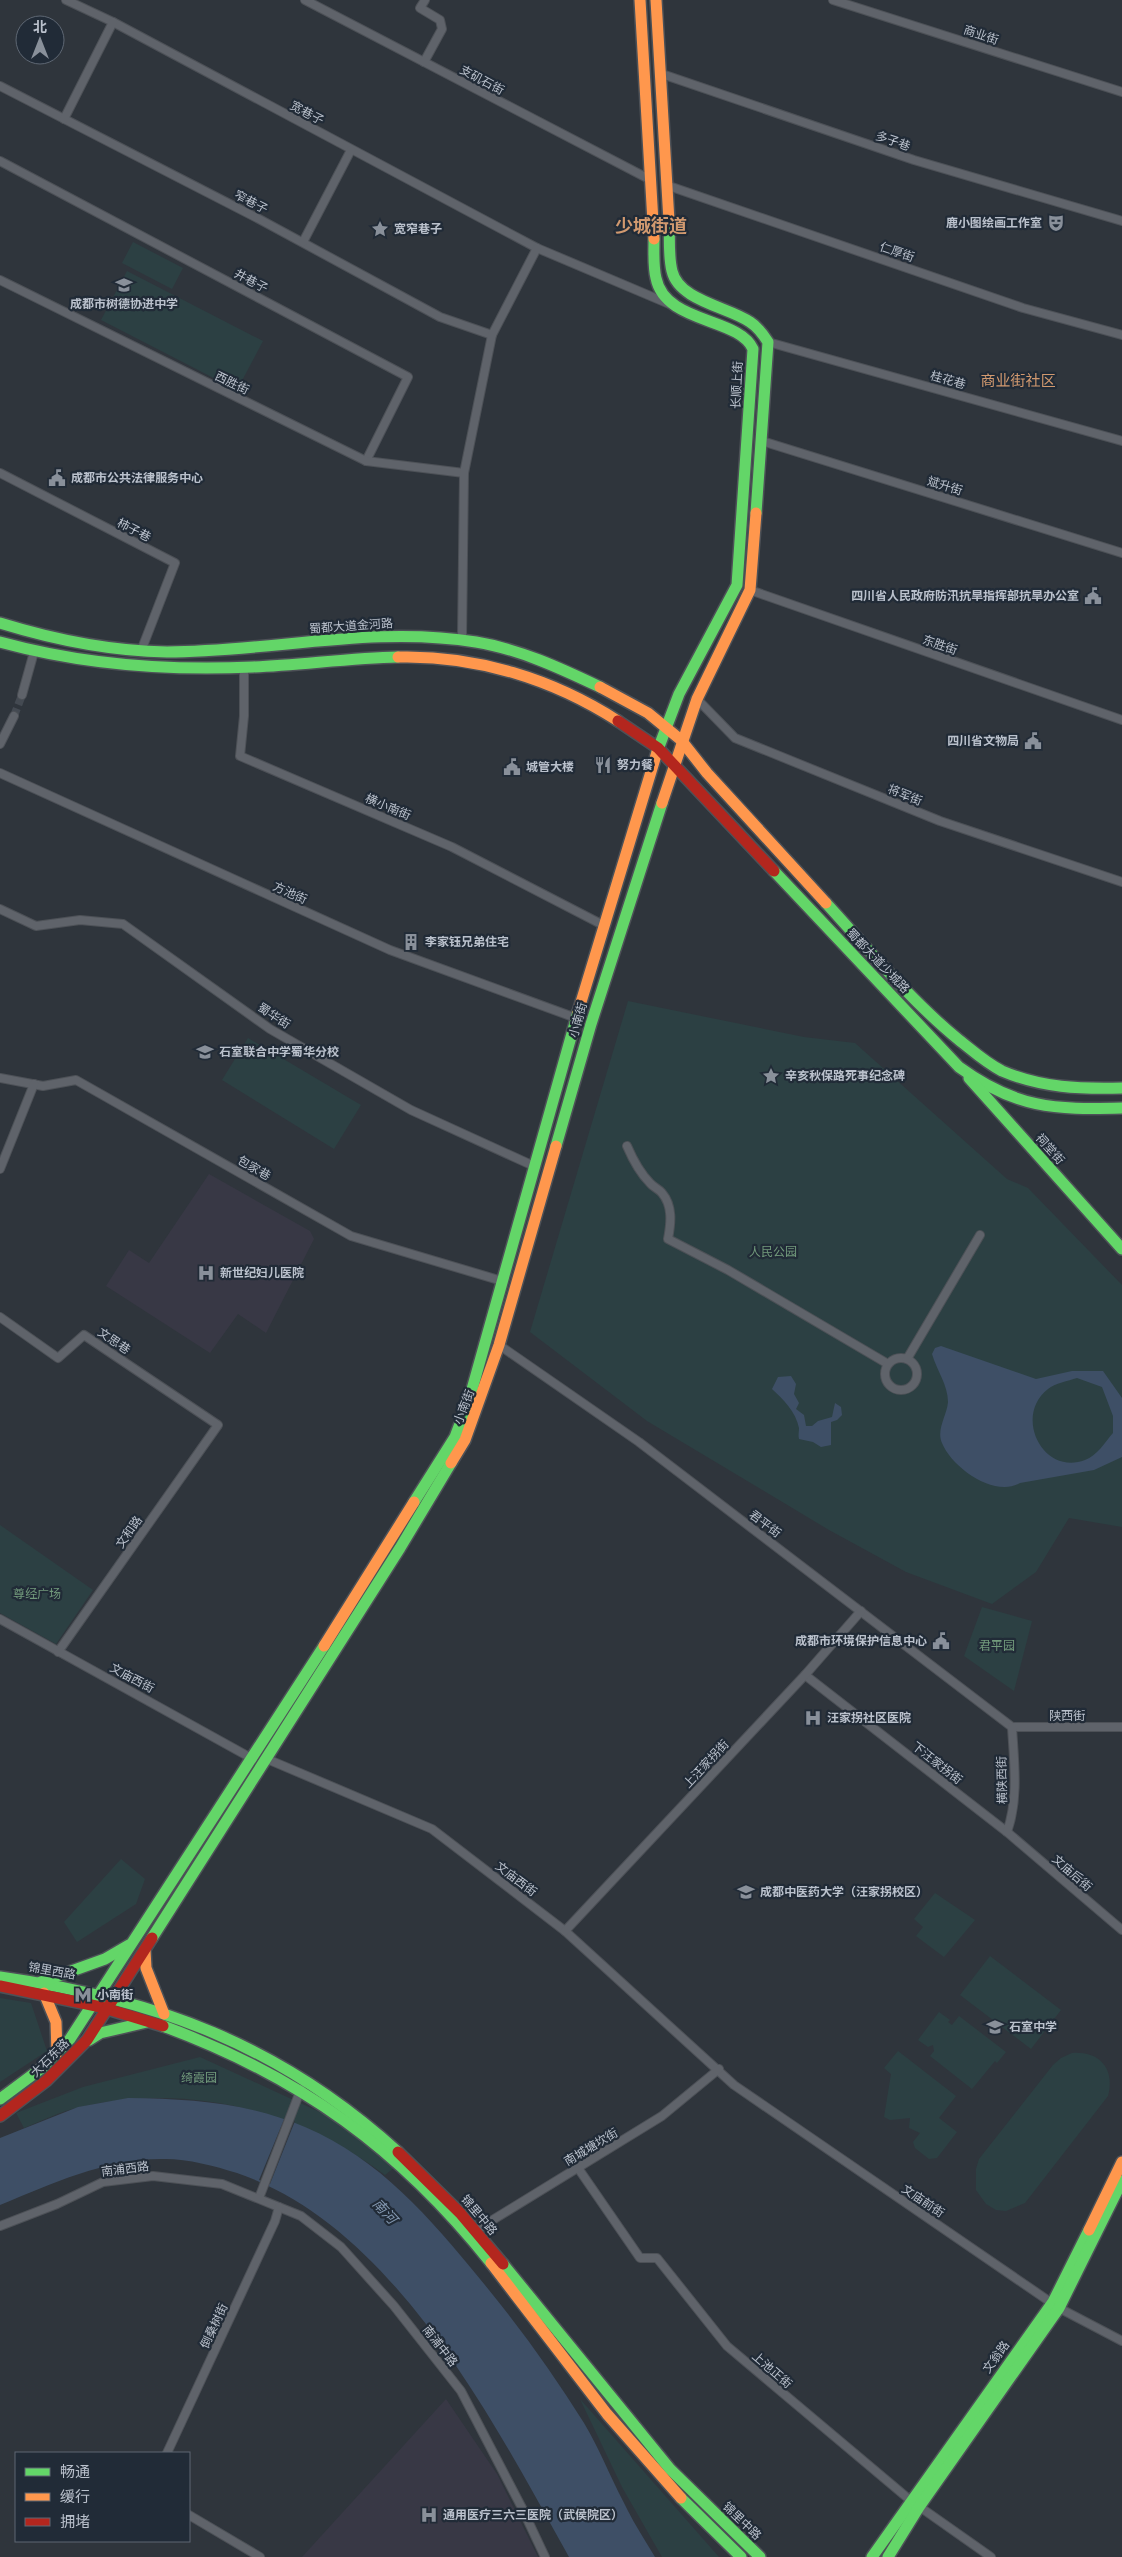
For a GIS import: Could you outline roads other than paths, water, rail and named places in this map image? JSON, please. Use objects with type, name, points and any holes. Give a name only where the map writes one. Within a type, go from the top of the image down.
[{"type":"main road","name":"长顺上街","points":[[640,0],[656,279],[664,296],[676,306],[744,337],[752,345],[753,365],[737,585],[679,694],[658,748]]},
{"type":"main road","points":[[656,0],[670,263],[675,280],[683,290],[695,298],[757,327],[768,342],[750,590],[697,698],[682,741]]},
{"type":"main road","name":"蜀都大道金河路","points":[[0,623],[74,643],[141,651],[201,650],[407,637],[462,640],[504,648],[552,664],[609,692],[666,726],[682,741]]},
{"type":"main road","points":[[0,642],[34,652],[161,670],[244,668],[399,657],[464,662],[538,679],[567,690],[624,722],[658,748]]},
{"type":"main road","name":"蜀都大道少城路","points":[[682,741],[714,780],[931,1017],[986,1062],[1003,1071],[1048,1085],[1073,1089],[1122,1088]]},
{"type":"main road","name":"小南街","points":[[112,2003],[458,1453],[474,1421],[499,1345],[591,1024],[682,741]]},
{"type":"main road","name":"蜀都大道少城路","points":[[658,748],[959,1067],[983,1086],[1007,1097],[1035,1106],[1071,1109],[1122,1108]]},
{"type":"main road","name":"小南街","points":[[94,2005],[131,1944],[253,1759],[455,1437],[469,1400],[536,1167],[576,1018],[658,748]]},
{"type":"main road","name":"祠堂街","points":[[959,1067],[1122,1249]]},
{"type":"main road","points":[[57,2053],[58,2028],[54,2012],[41,1988],[105,1959],[131,1944]]},
{"type":"main road","points":[[145,1950],[146,1968],[164,2014]]},
{"type":"main road","name":"锦里西路","points":[[0,1977],[94,2005]]},
{"type":"main road","name":"锦里西路","points":[[0,1986],[100,1994]]},
{"type":"main road","name":"锦里中路","points":[[100,1994],[112,2003],[148,2022],[250,2062],[301,2089],[377,2144],[472,2232],[639,2453],[741,2557]]},
{"type":"main road","name":"锦里中路","points":[[94,2005],[112,2003],[164,2014],[230,2040],[284,2066],[320,2088],[365,2122],[406,2156],[472,2232],[660,2459],[760,2557]]},
{"type":"main road","name":"大石东路","points":[[0,2116],[26,2100],[51,2078],[87,2040],[112,2003]]},
{"type":"main road","name":"大石东路","points":[[0,2099],[13,2091],[57,2053],[94,2005]]},
{"type":"main road","points":[[87,2040],[100,2033],[148,2022]]},
{"type":"main road","name":"文翁路","points":[[1056,2305],[1122,2162]]},
{"type":"main road","name":"文翁路","points":[[872,2557],[915,2504],[1056,2305],[1122,2181]]},
{"type":"main road","name":"文翁路","points":[[888,2557],[915,2504]]},
{"type":"street","name":"宽巷子","points":[[66,0],[113,22],[536,248],[630,289],[676,306]]},
{"type":"street","name":"支矶石街","points":[[305,0],[649,179]]},
{"type":"street","points":[[424,62],[442,29],[440,20],[420,8],[425,0]]},
{"type":"street","name":"商业街","points":[[833,0],[1122,92]]},
{"type":"street","points":[[64,119],[113,22]]},
{"type":"street","name":"多子巷","points":[[660,73],[914,160],[1122,221]]},
{"type":"street","name":"窄巷子","points":[[0,86],[303,242],[440,317],[492,335]]},
{"type":"street","points":[[303,242],[352,150]]},
{"type":"street","name":"井巷子","points":[[0,161],[408,377],[366,461]]},
{"type":"street","name":"仁厚街","points":[[666,186],[1023,308],[1122,335]]},
{"type":"street","points":[[462,640],[464,473],[492,335],[536,248]]},
{"type":"street","name":"西胜街","points":[[0,280],[366,461],[464,473]]},
{"type":"street","name":"桂花巷","points":[[768,342],[1122,441]]},
{"type":"street","name":"斌升街","points":[[762,441],[1122,554]]},
{"type":"street","name":"柿子巷","points":[[0,473],[175,563],[141,651]]},
{"type":"street","name":"东胜街","points":[[750,590],[1122,720]]},
{"type":"street","points":[[22,695],[34,652]]},
{"type":"street","name":"横小南街","points":[[244,668],[244,716],[240,756],[452,847],[603,925]]},
{"type":"street","name":"将军街","points":[[697,698],[735,738],[940,821],[1122,882]]},
{"type":"street","points":[[0,744],[14,716]]},
{"type":"street","name":"方池街","points":[[0,773],[390,950],[576,1018]]},
{"type":"street","name":"蜀华街","points":[[0,909],[36,926],[80,920],[123,924],[270,1029],[411,1110],[536,1167]]},
{"type":"street","name":"包家巷","points":[[0,1078],[43,1086],[76,1080],[351,1236],[502,1281]]},
{"type":"street","points":[[0,1169],[34,1084]]},
{"type":"street","points":[[627,1146],[635,1165],[650,1184],[662,1193],[669,1206],[672,1223],[668,1239],[728,1270],[888,1364]]},
{"type":"street","points":[[907,1358],[980,1235]]},
{"type":"street","name":"文思巷","points":[[0,1317],[58,1358],[84,1335],[218,1425]]},
{"type":"street","name":"君平街","points":[[499,1345],[639,1442],[1012,1727]]},
{"type":"street","points":[[897,1358],[907,1358],[916,1366],[918,1371],[916,1382],[908,1389],[897,1390],[888,1384],[884,1374],[888,1364],[897,1358]]},
{"type":"street","name":"文和路","points":[[58,1652],[218,1425]]},
{"type":"street","name":"上汪家拐街","points":[[565,1931],[805,1675],[861,1611]]},
{"type":"street","name":"文庙西街","points":[[0,1619],[253,1759]]},
{"type":"street","name":"下汪家拐街","points":[[805,1675],[1007,1832]]},
{"type":"street","name":"陕西街","points":[[1012,1727],[1122,1727]]},
{"type":"street","name":"横陕西街","points":[[1007,1832],[1014,1814],[1015,1799],[1012,1727]]},
{"type":"street","name":"文庙西街","points":[[266,1759],[432,1829],[565,1931],[719,2070]]},
{"type":"street","name":"文庙后街","points":[[1007,1832],[1122,1930]]},
{"type":"street","name":"南城塘坎街","points":[[472,2232],[662,2116],[719,2070]]},
{"type":"street","name":"文庙前街","points":[[719,2070],[734,2085],[1056,2305],[1122,2341]]},
{"type":"street","points":[[259,2198],[301,2089]]},
{"type":"street","name":"上池正街","points":[[578,2168],[640,2258],[657,2258],[727,2346],[915,2504],[991,2557]]},
{"type":"street","name":"南浦西路","points":[[0,2226],[57,2204],[103,2182],[153,2176],[222,2184],[259,2198]]},
{"type":"street","name":"南浦中路","points":[[259,2198],[301,2216],[341,2247],[394,2306],[461,2391],[521,2506],[545,2557]]},
{"type":"street","name":"倒桑树街","points":[[167,2452],[275,2221],[279,2206]]},
{"type":"street","points":[[190,2516],[260,2557]]},
{"type":"water","points":[[941,1346],[1036,1379],[1072,1371],[1103,1371],[1122,1398],[1122,1457],[1094,1470],[1020,1483],[1010,1487],[987,1484],[975,1478],[964,1471],[947,1453],[940,1438],[948,1396],[932,1354],[935,1348]],"holes":[[[1077,1378],[1102,1387],[1113,1416],[1113,1433],[1093,1455],[1085,1460],[1070,1463],[1057,1459],[1046,1452],[1038,1441],[1033,1428],[1033,1414],[1038,1400],[1051,1387]]]},
{"type":"water","points":[[791,1376],[796,1384],[794,1394],[799,1403],[796,1409],[804,1415],[806,1426],[812,1426],[818,1421],[832,1417],[835,1403],[841,1407],[842,1415],[837,1420],[831,1422],[831,1445],[821,1447],[813,1442],[799,1439],[799,1428],[792,1411],[772,1389],[778,1377]]},
{"type":"water","name":"南河","points":[[128,2098],[196,2101],[240,2107],[283,2119],[332,2140],[380,2173],[402,2192],[442,2234],[494,2296],[560,2386],[595,2442],[630,2515],[655,2557],[569,2557],[507,2447],[472,2390],[433,2334],[391,2282],[344,2236],[293,2199],[237,2173],[210,2165],[165,2159],[143,2160],[101,2167],[0,2205],[0,2138],[78,2107]]},
{"type":"tunnel","points":[[14,716],[22,695]]},
{"type":"place","name":"鹿小图绘画工作室","points":[[1056,223]]},
{"type":"place","name":"宽窄巷子","points":[[380,229]]},
{"type":"place","name":"成都市树德协进中学","points":[[124,285]]},
{"type":"place","name":"成都市公共法律服务中心","points":[[57,478]]},
{"type":"place","name":"四川省人民政府防汛抗旱指挥部抗旱办公室","points":[[1093,596]]},
{"type":"place","name":"四川省文物局","points":[[1033,741]]},
{"type":"place","name":"努力餐","points":[[603,765]]},
{"type":"place","name":"城管大楼","points":[[512,767]]},
{"type":"place","name":"李家钰兄弟住宅","points":[[411,942]]},
{"type":"place","name":"石室联合中学蜀华分校","points":[[205,1052]]},
{"type":"place","name":"辛亥秋保路死事纪念碑","points":[[771,1076]]},
{"type":"place","name":"新世纪妇儿医院","points":[[206,1273]]},
{"type":"place","name":"成都市环境保护信息中心","points":[[941,1641]]},
{"type":"place","name":"汪家拐社区医院","points":[[813,1718]]},
{"type":"place","name":"成都中医药大学（汪家拐校区）","points":[[746,1892]]},
{"type":"place","name":"小南街","points":[[83,1995]]},
{"type":"place","name":"石室中学","points":[[995,2027]]},
{"type":"place","name":"通用医疗三六三医院（武侯院区）","points":[[429,2515]]},
{"type":"district","name":"少城街道","points":[[651,226]]},
{"type":"district","name":"商业街社区","points":[[1018,380]]},
{"type":"park label","name":"人民公园","points":[[773,1252]]},
{"type":"park label","name":"尊经广场","points":[[37,1594]]},
{"type":"park label","name":"君平园","points":[[997,1646]]},
{"type":"park label","name":"绮霞园","points":[[199,2078]]}]
